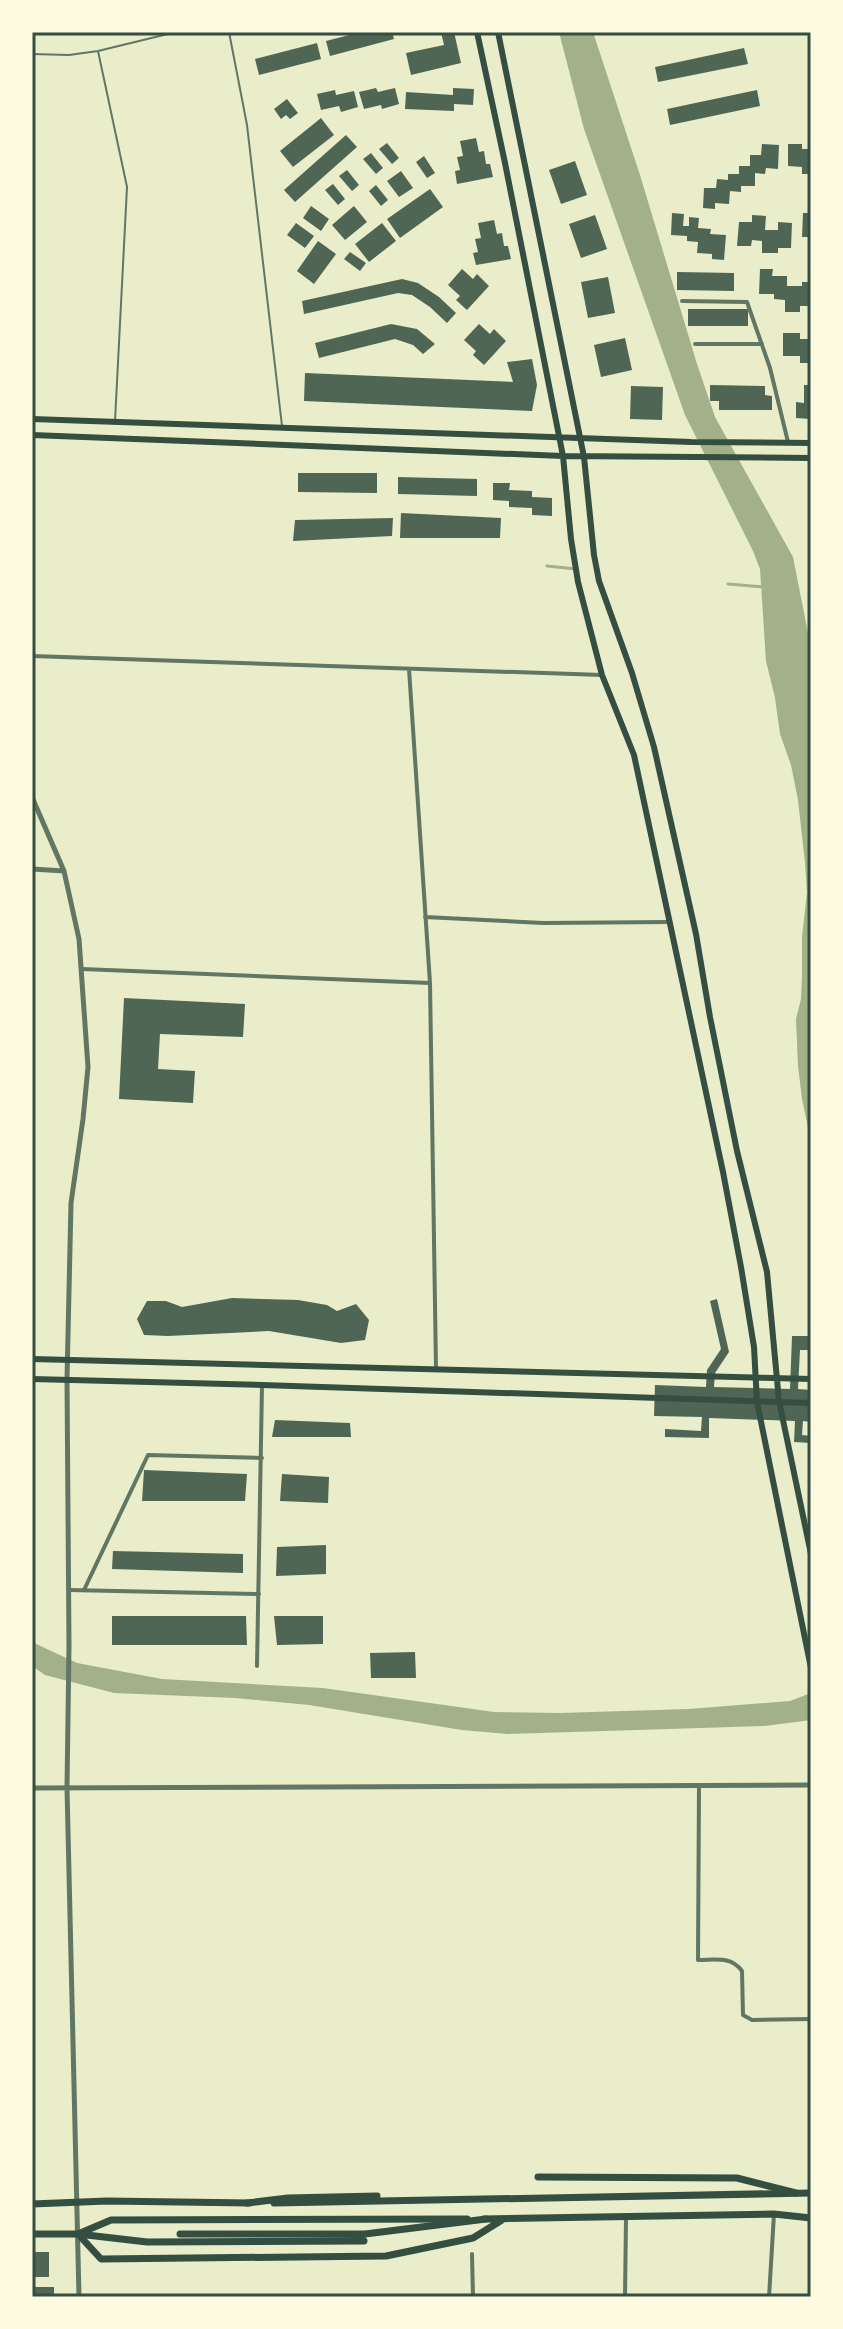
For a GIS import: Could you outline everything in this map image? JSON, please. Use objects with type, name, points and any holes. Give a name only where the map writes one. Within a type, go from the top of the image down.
[{"type":"main road","points":[[477,32],[563,456],[578,582],[602,675],[634,755],[741,1267],[754,1347],[757,1402],[811,1668]]},
{"type":"main road","points":[[498,32],[584,457],[599,581],[654,747],[696,934],[737,1151],[767,1272],[779,1401],[811,1554]]},
{"type":"main road","points":[[32,419],[691,442],[811,443]]},
{"type":"main road","points":[[32,435],[584,457],[811,458]]},
{"type":"main road","points":[[32,1359],[811,1379]]},
{"type":"main road","points":[[32,1379],[811,1403]]},
{"type":"main road","points":[[538,2177],[737,2178],[796,2193]]},
{"type":"main road","points":[[32,2204],[811,2193]]},
{"type":"main road","points":[[247,2203],[288,2198],[377,2196]]},
{"type":"main road","points":[[78,2234],[111,2220],[774,2214],[811,2218]]},
{"type":"main road","points":[[78,2234],[101,2259],[386,2256],[473,2238],[505,2218]]},
{"type":"main road","points":[[180,2234],[365,2234],[486,2219]]},
{"type":"main road","points":[[32,2234],[78,2234],[147,2242],[364,2241]]},
{"type":"street","points":[[682,301],[747,302],[770,368],[788,442]]},
{"type":"street","points":[[695,344],[762,344]]},
{"type":"street","points":[[32,656],[602,675]]},
{"type":"street","points":[[409,669],[430,983],[436,1368]]},
{"type":"street","points":[[32,797],[64,871],[79,939],[88,1067],[71,1203],[67,1358],[67,1788],[79,2297]]},
{"type":"street","points":[[32,869],[64,871]]},
{"type":"street","points":[[425,917],[543,923],[669,922]]},
{"type":"street","points":[[82,969],[430,983]]},
{"type":"street","points":[[257,1666],[262,1385]]},
{"type":"street","points":[[84,1590],[148,1455],[262,1458]]},
{"type":"street","points":[[68,1590],[259,1594]]},
{"type":"street","points":[[699,1785],[698,1960],[731,1960],[739,1966],[742,1971],[743,2015],[752,2020],[811,2019]]},
{"type":"street","points":[[32,1788],[811,1785]]},
{"type":"street","points":[[769,2297],[774,2214]]},
{"type":"street","points":[[625,2297],[626,2216]]},
{"type":"street","points":[[472,2254],[473,2297]]},
{"type":"lane","points":[[32,54],[69,55],[98,51],[176,32]]},
{"type":"lane","points":[[229,32],[247,125],[282,427]]},
{"type":"lane","points":[[98,51],[127,187],[115,422]]},
{"type":"shaded area","points":[[559,32],[593,32],[715,417],[793,557],[811,648],[811,1142],[802,1099],[796,1019],[801,999],[802,937],[807,892],[805,863],[798,800],[791,765],[780,734],[766,661],[760,569],[685,415],[584,129]]},
{"type":"shaded area","points":[[32,1642],[77,1663],[162,1679],[323,1688],[494,1712],[689,1709],[790,1701],[811,1693],[811,1720],[765,1726],[508,1734],[462,1730],[309,1705],[235,1698],[114,1693],[45,1675],[32,1666]]},
{"type":"building","points":[[361,32],[392,32],[394,39],[330,56],[326,41]]},
{"type":"building","points":[[441,32],[454,32],[461,63],[411,75],[406,53],[444,45]]},
{"type":"building","points":[[317,43],[321,59],[259,75],[255,59]]},
{"type":"building","points":[[744,48],[748,64],[658,82],[655,67]]},
{"type":"building","points":[[376,88],[378,92],[395,88],[399,104],[382,109],[381,105],[364,109],[359,92]]},
{"type":"building","points":[[453,88],[474,89],[473,105],[454,104],[454,111],[405,109],[406,92],[453,95]]},
{"type":"building","points":[[335,90],[336,95],[354,91],[358,107],[341,112],[339,106],[321,110],[317,94]]},
{"type":"building","points":[[757,90],[760,106],[670,125],[667,109]]},
{"type":"building","points":[[287,99],[298,113],[290,119],[286,115],[281,119],[274,109]]},
{"type":"building","points":[[321,118],[334,135],[293,167],[280,151]]},
{"type":"building","points":[[346,135],[357,147],[295,202],[284,190]]},
{"type":"building","points":[[476,138],[479,152],[484,151],[493,177],[457,184],[455,171],[460,170],[457,157],[463,156],[460,141]]},
{"type":"building","points":[[387,143],[399,158],[392,164],[379,149]]},
{"type":"building","points":[[762,144],[779,145],[778,169],[766,168],[765,174],[755,173],[755,186],[741,186],[741,192],[730,191],[729,204],[715,203],[715,209],[703,208],[704,188],[716,188],[717,179],[728,180],[728,174],[739,174],[739,166],[750,166],[750,155],[761,155]]},
{"type":"building","points":[[788,144],[802,144],[802,149],[811,149],[811,174],[802,174],[802,167],[788,166]]},
{"type":"building","points":[[371,153],[383,168],[376,174],[363,159]]},
{"type":"building","points":[[424,156],[435,173],[427,178],[416,162]]},
{"type":"building","points":[[575,161],[587,195],[561,204],[549,170]]},
{"type":"building","points":[[347,170],[359,185],[352,191],[339,176]]},
{"type":"building","points":[[401,171],[413,188],[399,197],[387,181]]},
{"type":"building","points":[[333,184],[345,199],[338,205],[325,190]]},
{"type":"building","points":[[376,185],[388,200],[381,206],[369,191]]},
{"type":"building","points":[[430,189],[443,207],[400,238],[387,219]]},
{"type":"building","points":[[311,206],[329,219],[321,231],[303,218]]},
{"type":"building","points":[[354,206],[367,222],[345,240],[332,225]]},
{"type":"building","points":[[672,213],[684,214],[683,226],[689,226],[689,217],[699,218],[698,228],[711,229],[710,234],[726,235],[724,260],[712,259],[712,254],[697,253],[698,242],[687,241],[687,236],[671,235]]},
{"type":"building","points":[[803,213],[811,213],[811,237],[802,237]]},
{"type":"building","points":[[595,215],[607,249],[581,258],[569,224]]},
{"type":"building","points":[[752,215],[766,216],[765,230],[778,230],[778,222],[792,223],[791,248],[778,248],[778,253],[762,253],[762,241],[752,240],[751,246],[737,246],[739,222],[752,222]]},
{"type":"building","points":[[494,220],[497,234],[502,233],[511,259],[476,265],[473,253],[478,252],[475,239],[481,238],[478,223]]},
{"type":"building","points":[[296,223],[314,236],[305,248],[287,235]]},
{"type":"building","points":[[382,223],[396,241],[369,262],[355,244]]},
{"type":"building","points":[[318,241],[336,254],[314,284],[297,271]]},
{"type":"building","points":[[350,252],[366,263],[360,271],[344,259]]},
{"type":"building","points":[[462,269],[473,279],[477,274],[489,286],[467,310],[456,300],[460,296],[448,285]]},
{"type":"building","points":[[760,269],[773,269],[772,276],[787,276],[787,286],[802,286],[802,282],[811,282],[811,306],[800,306],[800,312],[785,312],[785,300],[774,299],[774,294],[759,294]]},
{"type":"building","points":[[677,272],[734,273],[734,291],[677,290]]},
{"type":"building","points":[[608,277],[615,313],[588,318],[581,282]]},
{"type":"building","points":[[402,279],[418,283],[456,313],[447,323],[412,295],[398,293],[304,314],[302,301]]},
{"type":"building","points":[[688,309],[748,309],[748,326],[688,326]]},
{"type":"building","points":[[391,324],[417,329],[435,344],[423,354],[413,345],[395,339],[319,358],[315,343]]},
{"type":"building","points":[[479,324],[490,334],[494,329],[506,341],[484,365],[473,355],[476,351],[464,340]]},
{"type":"building","points":[[783,333],[800,333],[800,339],[811,339],[811,363],[800,363],[800,356],[783,356]]},
{"type":"building","points":[[625,338],[632,370],[601,377],[594,345]]},
{"type":"building","points":[[532,359],[537,385],[532,411],[304,401],[305,373],[513,382],[507,362]]},
{"type":"building","points":[[710,385],[765,386],[765,395],[772,396],[772,410],[719,410],[719,401],[710,401]]},
{"type":"building","points":[[804,385],[811,385],[811,419],[796,418],[796,402],[804,403]]},
{"type":"building","points":[[631,386],[663,387],[662,420],[630,419]]},
{"type":"building","points":[[298,473],[377,473],[377,493],[298,492]]},
{"type":"building","points":[[398,477],[477,479],[477,496],[398,494]]},
{"type":"building","points":[[493,483],[510,483],[509,490],[532,491],[532,497],[552,498],[552,516],[532,515],[532,508],[509,507],[509,501],[493,500]]},
{"type":"building","points":[[401,513],[501,518],[500,538],[400,538]]},
{"type":"building","points":[[393,518],[392,536],[293,541],[295,520]]},
{"type":"building","points":[[124,998],[245,1004],[243,1037],[160,1034],[158,1069],[195,1071],[193,1103],[119,1099]]},
{"type":"building","points":[[232,1298],[298,1300],[327,1305],[337,1311],[356,1304],[369,1320],[365,1340],[341,1343],[269,1331],[144,1335],[137,1319],[147,1301],[166,1301],[182,1307]]},
{"type":"building","points":[[717,1299],[729,1352],[715,1373],[714,1387],[790,1389],[792,1336],[810,1336],[811,1350],[800,1350],[798,1389],[811,1390],[811,1422],[803,1421],[802,1435],[811,1436],[811,1443],[794,1442],[795,1421],[709,1418],[709,1438],[665,1437],[665,1429],[701,1431],[702,1417],[654,1416],[655,1385],[706,1387],[707,1370],[721,1349],[710,1301]]},
{"type":"building","points":[[275,1420],[350,1423],[351,1437],[272,1437]]},
{"type":"building","points":[[144,1470],[247,1474],[245,1501],[142,1501]]},
{"type":"building","points":[[282,1474],[329,1477],[328,1503],[280,1501]]},
{"type":"building","points":[[326,1545],[326,1574],[276,1576],[277,1547]]},
{"type":"building","points":[[113,1551],[243,1554],[243,1573],[112,1569]]},
{"type":"building","points":[[112,1616],[246,1616],[247,1645],[112,1645]]},
{"type":"building","points":[[274,1616],[323,1616],[323,1644],[277,1645]]},
{"type":"building","points":[[415,1652],[416,1678],[371,1678],[370,1653]]},
{"type":"building","points":[[32,2252],[49,2252],[49,2277],[32,2277]]},
{"type":"building","points":[[32,2287],[54,2287],[54,2297],[32,2297]]},
{"type":"waterway","points":[[547,566],[576,569]]},
{"type":"waterway","points":[[728,584],[764,587]]}]
